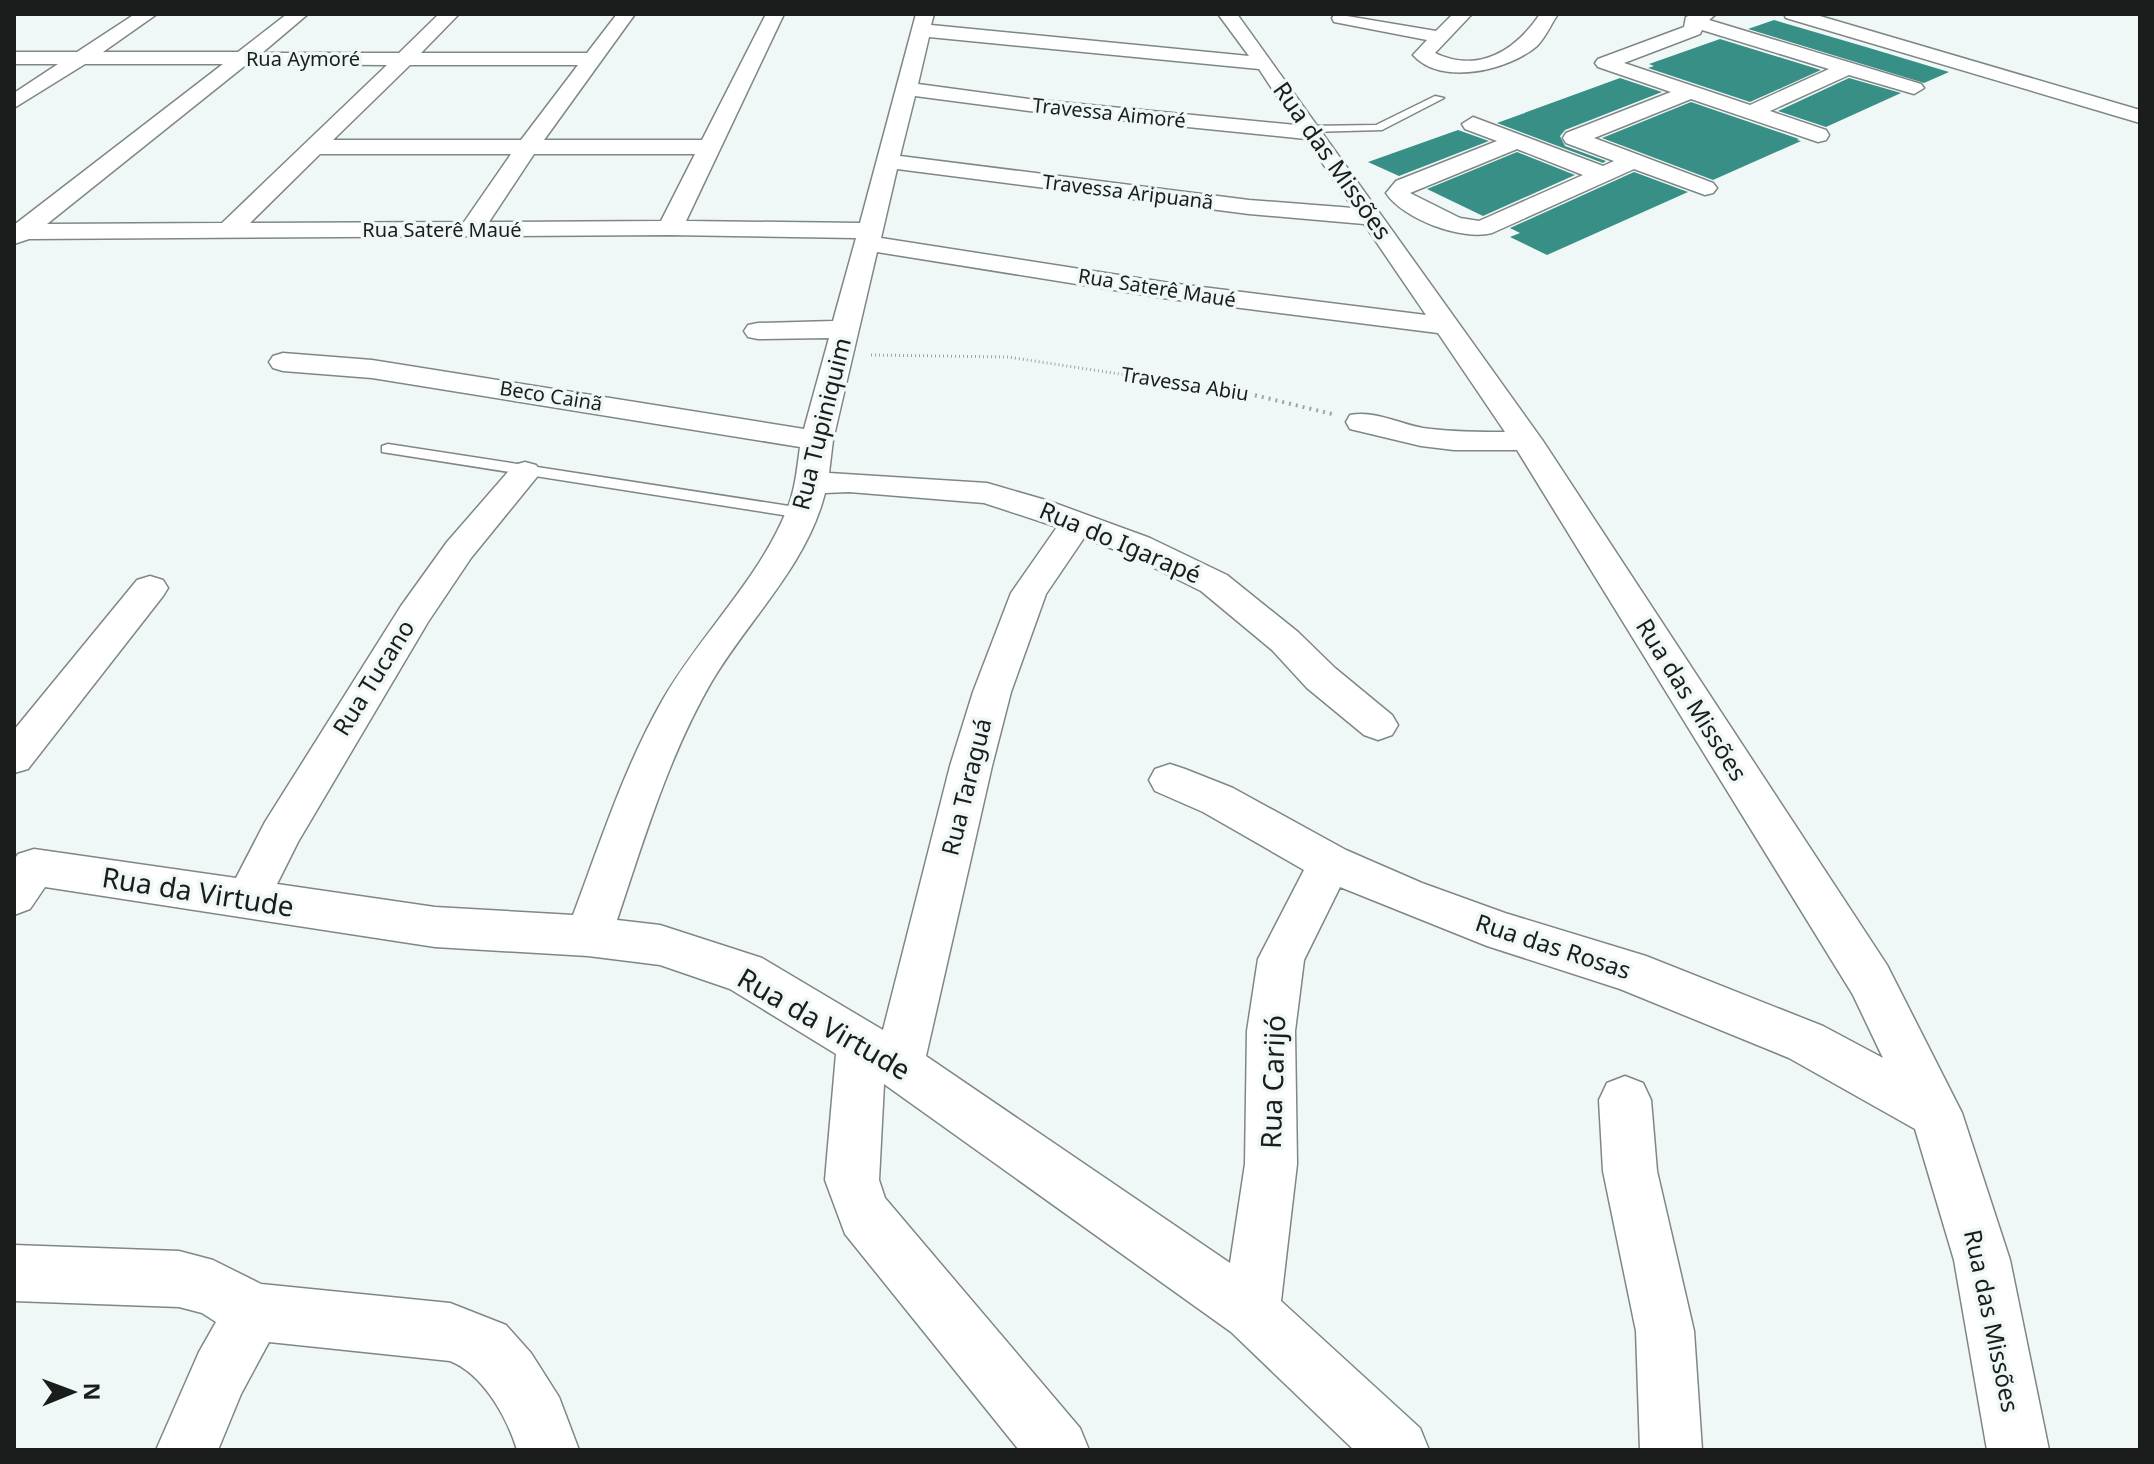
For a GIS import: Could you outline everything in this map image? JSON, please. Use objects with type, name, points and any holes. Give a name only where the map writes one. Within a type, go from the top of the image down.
[{"type":"street","points":[[14,102],[148,14]]},
{"type":"street","points":[[17,234],[299,14]]},
{"type":"street","points":[[228,231],[450,14]]},
{"type":"street","points":[[471,230],[528,146],[626,14]]},
{"type":"street","points":[[670,228],[775,14]]},
{"type":"street","name":"Rua das Missões","points":[[1227,14],[1527,441],[1870,980],[1936,1113],[1982,1260],[2018,1450]]},
{"type":"street","points":[[1463,14],[1423,55],[1457,67],[1481,68],[1530,41],[1542,15]]},
{"type":"street","points":[[1785,16],[2140,117]]},
{"type":"street","points":[[1341,18],[1433,43]]},
{"type":"street","points":[[1818,135],[1605,63],[1693,30],[1700,18],[1914,88]]},
{"type":"street","points":[[923,22],[1265,64]]},
{"type":"street","name":"Rua Tupiniquim","points":[[588,936],[656,754],[696,676],[779,557],[807,498],[817,440],[923,22]]},
{"type":"street","name":"Rua Aymoré","points":[[14,58],[592,59]]},
{"type":"street","points":[[1751,112],[1847,68]]},
{"type":"street","name":"Travessa Aimoré","points":[[908,89],[1029,105],[1310,131]]},
{"type":"street","points":[[1574,138],[1690,92]]},
{"type":"street","points":[[1473,124],[1603,174]]},
{"type":"street","points":[[1549,128],[1705,188]]},
{"type":"street","points":[[1517,141],[1404,186],[1398,193],[1402,199],[1470,229],[1483,228],[1633,161]]},
{"type":"street","points":[[315,147],[709,147]]},
{"type":"street","name":"Travessa Aripuanã","points":[[886,161],[1249,207],[1371,217]]},
{"type":"street","name":"Rua Saterê Maué","points":[[17,234],[670,228],[868,237],[1201,296],[1448,326]]},
{"type":"street","points":[[758,331],[842,342]]},
{"type":"street","name":"Beco Cainã","points":[[283,362],[372,369],[817,440]]},
{"type":"street","points":[[1361,422],[1443,440],[1527,441]]},
{"type":"street","name":"Rua Tucano","points":[[248,899],[287,821],[414,615],[459,550],[525,472]]},
{"type":"street","name":"Rua do Igarapé","points":[[807,498],[849,482],[987,493],[1037,508],[1138,546],[1214,583],[1285,641],[1321,678],[1378,725]]},
{"type":"street","name":"Rua Taraguá","points":[[1058,1450],[864,1215],[852,1180],[880,1053],[992,692],[1029,593],[1076,525]]},
{"type":"street","points":[[14,758],[150,588]]},
{"type":"street","name":"Rua das Rosas","points":[[1170,780],[1218,800],[1330,863],[1433,906],[1503,932],[1629,971],[1806,1042],[1936,1113]]},
{"type":"street","name":"Rua Carijó","points":[[1251,1312],[1271,1164],[1271,1031],[1281,959],[1330,863]]},
{"type":"street","name":"Rua da Virtude","points":[[21,867],[435,927],[588,936],[660,945],[745,973],[880,1053],[1251,1312],[1398,1450]]},
{"type":"street","points":[[1625,1100],[1630,1171],[1665,1331],[1671,1450]]},
{"type":"street","points":[[14,1273],[179,1279],[213,1288],[254,1312],[450,1332],[485,1346],[510,1374],[538,1418],[548,1450]]},
{"type":"street","points":[[187,1450],[220,1373],[254,1312]]},
{"type":"lane","points":[[1310,131],[1378,128],[1439,98]]},
{"type":"lane","points":[[388,449],[525,472],[807,498]]},
{"type":"path","name":"Travessa Abiu","points":[[842,342],[1008,357],[1254,395],[1361,422]]},
{"type":"building","points":[[1774,20],[1949,72],[1924,83],[1748,29]]},
{"type":"building","points":[[1720,39],[1821,70],[1750,102],[1648,68],[1654,66],[1649,64]]},
{"type":"building","points":[[1620,78],[1662,92],[1565,130],[1560,136],[1565,146],[1606,161],[1603,163],[1497,123]]},
{"type":"building","points":[[1849,78],[1901,93],[1826,127],[1778,111]]},
{"type":"building","points":[[1691,102],[1801,141],[1713,180],[1602,138]]},
{"type":"building","points":[[1458,130],[1489,141],[1399,176],[1368,162]]},
{"type":"building","points":[[1517,152],[1575,175],[1483,216],[1427,189]]},
{"type":"building","points":[[1634,172],[1688,192],[1547,255],[1510,237],[1520,233],[1510,228]]}]
